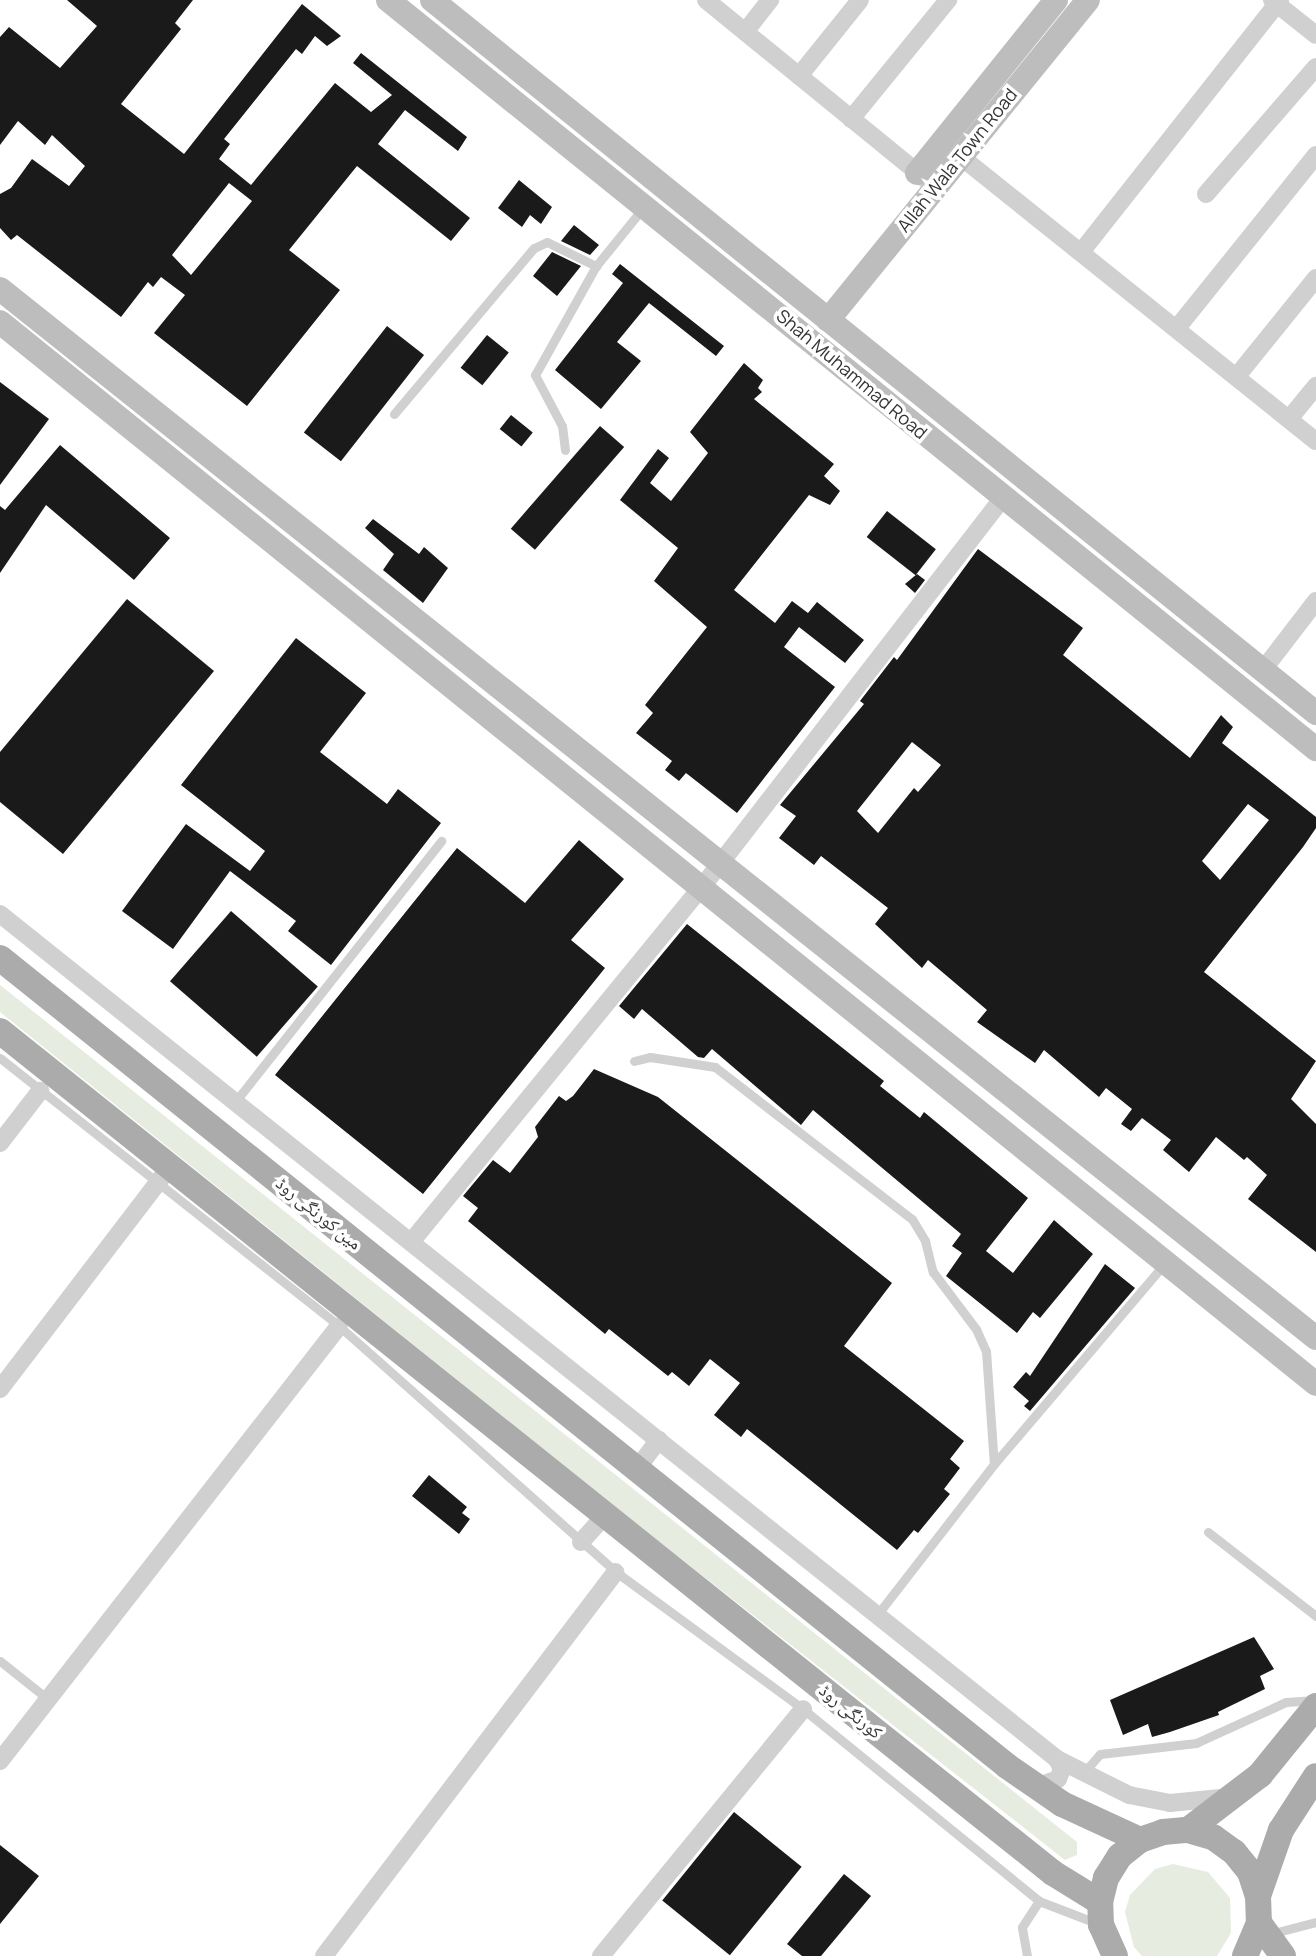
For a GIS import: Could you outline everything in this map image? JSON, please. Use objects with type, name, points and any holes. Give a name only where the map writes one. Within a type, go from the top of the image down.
[{"type":"main road","name":"مین کورنگی روڈ","points":[[0,958],[1035,1787],[1093,1821],[1140,1840]]},
{"type":"main road","points":[[0,1031],[164,1175],[606,1514]]},
{"type":"main road","name":"کورنگی روڈ","points":[[606,1514],[1043,1864],[1100,1913]]},
{"type":"main road","points":[[1188,1830],[1260,1775],[1316,1706]]},
{"type":"main road","points":[[1258,1896],[1282,1830],[1316,1776]]},
{"type":"main road","points":[[1115,1956],[1100,1913],[1106,1878],[1120,1856],[1140,1840],[1163,1832],[1188,1830],[1213,1838],[1234,1852],[1250,1872],[1270,1938],[1245,1956]]},
{"type":"street","name":"Shah Muhammad Road","points":[[388,0],[1316,749]]},
{"type":"street","name":"Shah Muhammad Road","points":[[432,0],[1316,713]]},
{"type":"street","points":[[706,0],[926,180]]},
{"type":"street","points":[[745,32],[770,0]]},
{"type":"street","points":[[799,76],[860,0]]},
{"type":"street","points":[[851,119],[948,0]]},
{"type":"street","name":"Allah Wala Town Road","points":[[801,332],[819,331],[825,317],[1056,0]]},
{"type":"street","name":"Allah Wala Town Road","points":[[926,180],[960,156],[1088,0]]},
{"type":"street","points":[[1080,252],[1276,1],[1316,35]]},
{"type":"street","points":[[1206,194],[1316,67]]},
{"type":"street","points":[[1177,328],[1316,155]]},
{"type":"street","points":[[960,156],[1316,440]]},
{"type":"street","points":[[760,298],[763,281],[777,278]]},
{"type":"street","points":[[1237,376],[1316,278]]},
{"type":"street","points":[[0,289],[1316,1338]]},
{"type":"street","points":[[0,322],[1167,1261],[1316,1384]]},
{"type":"street","points":[[1289,419],[1316,386]]},
{"type":"street","points":[[411,1242],[702,887],[1003,498]]},
{"type":"street","points":[[1104,579],[1113,581],[1124,573],[1119,555]]},
{"type":"street","points":[[1128,598],[1125,590],[1130,579],[1149,579]]},
{"type":"street","points":[[1263,670],[1316,601]]},
{"type":"street","points":[[0,914],[1057,1759],[1086,1770],[1129,1795],[1170,1803],[1234,1796]]},
{"type":"street","points":[[921,1064],[940,1038]]},
{"type":"street","points":[[0,1143],[40,1091]]},
{"type":"street","points":[[0,1389],[164,1175]]},
{"type":"street","points":[[1188,1279],[1209,1253]]},
{"type":"street","points":[[0,1761],[339,1326]]},
{"type":"street","points":[[636,1470],[659,1440]]},
{"type":"street","points":[[582,1542],[606,1514]]},
{"type":"street","points":[[324,1956],[616,1572]]},
{"type":"street","points":[[601,1956],[803,1709]]},
{"type":"street","points":[[1035,1787],[1058,1779],[1062,1769],[1057,1759]]},
{"type":"lane","points":[[565,450],[562,426],[539,387],[537,366],[596,266],[644,206]]},
{"type":"lane","points":[[394,414],[541,243],[596,266]]},
{"type":"lane","points":[[234,1101],[441,841]]},
{"type":"lane","points":[[634,1061],[650,1057],[715,1068],[912,1219],[925,1241],[933,1272],[976,1329],[986,1351],[995,1423],[994,1464]]},
{"type":"lane","points":[[0,1058],[40,1091],[164,1175],[616,1572],[803,1709],[1039,1901],[1100,1913]]},
{"type":"lane","points":[[877,1615],[994,1464],[1167,1261]]},
{"type":"lane","points":[[1208,1532],[1316,1616]]},
{"type":"lane","points":[[0,1661],[49,1700]]},
{"type":"lane","points":[[1086,1770],[1100,1754],[1196,1743],[1286,1702],[1316,1700]]},
{"type":"lane","points":[[1027,1956],[1022,1927],[1039,1901]]},
{"type":"lane","points":[[1270,1938],[1316,1922]]},
{"type":"shaded area","points":[[0,985],[1077,1842],[1077,1855],[1065,1860],[619,1510],[0,1012]]},
{"type":"shaded area","points":[[1173,1864],[1208,1872],[1230,1898],[1231,1933],[1217,1956],[1142,1956],[1134,1947],[1125,1912],[1130,1895],[1155,1869]]},
{"type":"building","points":[[67,0],[193,0],[175,23],[181,29],[121,104],[184,154],[302,4],[341,36],[327,46],[315,36],[302,54],[296,49],[224,139],[230,144],[219,159],[251,185],[335,83],[371,112],[392,95],[353,63],[361,53],[467,137],[458,151],[405,110],[378,144],[470,218],[451,241],[357,166],[289,250],[340,290],[247,406],[154,333],[185,295],[161,277],[153,287],[148,282],[121,317],[17,235],[11,240],[0,228],[0,194],[11,188],[32,159],[69,186],[85,166],[52,135],[45,145],[18,121],[0,145],[0,37],[9,27],[60,68],[97,26]],"holes":[[[229,183],[252,201],[191,275],[172,255]]]},
{"type":"building","points":[[519,180],[552,207],[541,224],[530,215],[522,227],[498,208]]},
{"type":"building","points":[[574,225],[599,245],[590,255],[561,241]]},
{"type":"building","points":[[552,252],[581,266],[557,296],[533,276]]},
{"type":"building","points":[[620,264],[724,346],[716,356],[649,303],[617,342],[641,361],[601,409],[555,370],[623,283],[612,274]]},
{"type":"building","points":[[387,326],[424,355],[341,461],[304,432]]},
{"type":"building","points":[[487,335],[509,353],[482,385],[461,368]]},
{"type":"building","points":[[744,363],[763,380],[758,388],[762,392],[754,399],[834,464],[824,476],[840,491],[830,505],[809,495],[734,590],[775,623],[792,601],[808,613],[817,602],[864,640],[845,663],[799,627],[784,647],[835,687],[737,813],[686,773],[679,781],[665,770],[672,761],[636,733],[653,713],[645,705],[707,627],[654,581],[678,548],[620,500],[658,449],[669,458],[650,483],[671,501],[708,453],[690,432]]},
{"type":"building","points":[[0,382],[49,419],[0,485]]},
{"type":"building","points":[[511,415],[533,433],[521,447],[500,429]]},
{"type":"building","points":[[600,426],[624,447],[535,550],[511,529]]},
{"type":"building","points":[[60,445],[170,538],[134,580],[46,505],[0,573],[0,506],[5,510]]},
{"type":"building","points":[[887,511],[936,549],[916,575],[867,537]]},
{"type":"building","points":[[373,519],[419,554],[424,547],[448,568],[423,603],[383,570],[394,554],[365,528]]},
{"type":"building","points":[[978,549],[1083,628],[1063,655],[1190,758],[1221,715],[1233,727],[1222,743],[1316,817],[1316,828],[1303,847],[1204,972],[1316,1061],[1291,1099],[1316,1124],[1316,1252],[1248,1199],[1267,1175],[1247,1157],[1244,1160],[1216,1137],[1189,1172],[1163,1150],[1171,1140],[1142,1118],[1131,1131],[1121,1124],[1132,1109],[1106,1088],[1099,1097],[1044,1050],[1035,1063],[977,1022],[987,1010],[928,960],[922,968],[875,924],[888,908],[821,856],[814,865],[779,838],[796,816],[780,805],[864,704],[860,701],[894,657],[897,660]],"holes":[[[912,742],[941,765],[918,792],[914,788],[878,833],[857,811]],[[1248,804],[1269,820],[1220,880],[1202,861]]]},
{"type":"building","points":[[917,574],[925,580],[915,593],[905,584]]},
{"type":"building","points":[[127,599],[214,671],[63,854],[0,802],[0,752]]},
{"type":"building","points":[[296,638],[366,693],[320,752],[387,804],[398,789],[441,823],[331,965],[288,931],[296,921],[230,871],[173,949],[122,911],[186,824],[250,871],[265,851],[181,785]]},
{"type":"building","points":[[579,840],[624,879],[571,940],[605,968],[423,1194],[275,1075],[457,848],[525,903]]},
{"type":"building","points":[[231,911],[318,986],[257,1057],[170,981]]},
{"type":"building","points":[[687,924],[884,1081],[880,1086],[920,1118],[924,1112],[1028,1198],[986,1251],[1013,1273],[1054,1220],[1093,1254],[1040,1318],[1033,1312],[1017,1333],[946,1276],[962,1253],[952,1246],[961,1234],[813,1110],[801,1125],[712,1049],[704,1058],[698,1057],[642,1009],[634,1019],[619,1006]]},
{"type":"building","points":[[594,1069],[658,1097],[892,1283],[844,1346],[964,1441],[950,1459],[960,1468],[944,1489],[950,1494],[918,1533],[914,1530],[897,1550],[747,1429],[741,1437],[714,1415],[740,1383],[710,1359],[689,1386],[672,1372],[668,1376],[609,1329],[605,1334],[468,1221],[478,1208],[463,1196],[493,1160],[510,1173],[538,1137],[535,1127],[559,1096],[566,1101],[573,1096]]},
{"type":"building","points":[[1105,1264],[1135,1288],[1030,1411],[1024,1406],[1029,1401],[1013,1387],[1026,1372],[1030,1376]]},
{"type":"building","points":[[429,1475],[467,1507],[462,1513],[470,1519],[459,1534],[412,1496]]},
{"type":"building","points":[[1254,1637],[1274,1669],[1260,1676],[1265,1689],[1218,1712],[1219,1715],[1170,1732],[1152,1737],[1148,1724],[1123,1735],[1110,1700]]},
{"type":"building","points":[[734,1812],[802,1867],[730,1955],[662,1901]]},
{"type":"building","points":[[0,1845],[39,1876],[0,1924]]},
{"type":"building","points":[[844,1874],[871,1896],[821,1956],[802,1956],[787,1944]]}]
